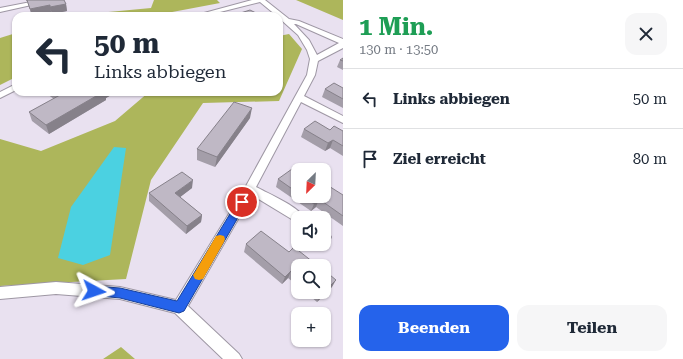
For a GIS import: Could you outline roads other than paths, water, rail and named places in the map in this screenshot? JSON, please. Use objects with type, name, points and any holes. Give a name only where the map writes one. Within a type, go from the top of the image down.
[{"type":"lane","points":[[0,10],[51,0]]},
{"type":"lane","points":[[230,0],[237,5]]},
{"type":"lane","points":[[211,12],[261,0],[276,12]]},
{"type":"lane","points":[[179,307],[250,189],[312,74],[314,60],[309,44],[283,18]]},
{"type":"lane","points":[[287,21],[298,22],[343,42],[342,45],[314,60]]},
{"type":"lane","points":[[0,95],[12,89]]},
{"type":"lane","points":[[299,97],[343,120]]},
{"type":"lane","points":[[250,189],[291,213]]},
{"type":"lane","points":[[0,293],[56,288],[120,293],[179,307],[234,359]]},
{"type":"water","points":[[114,147],[126,148],[110,255],[83,265],[58,258],[71,207]]}]
